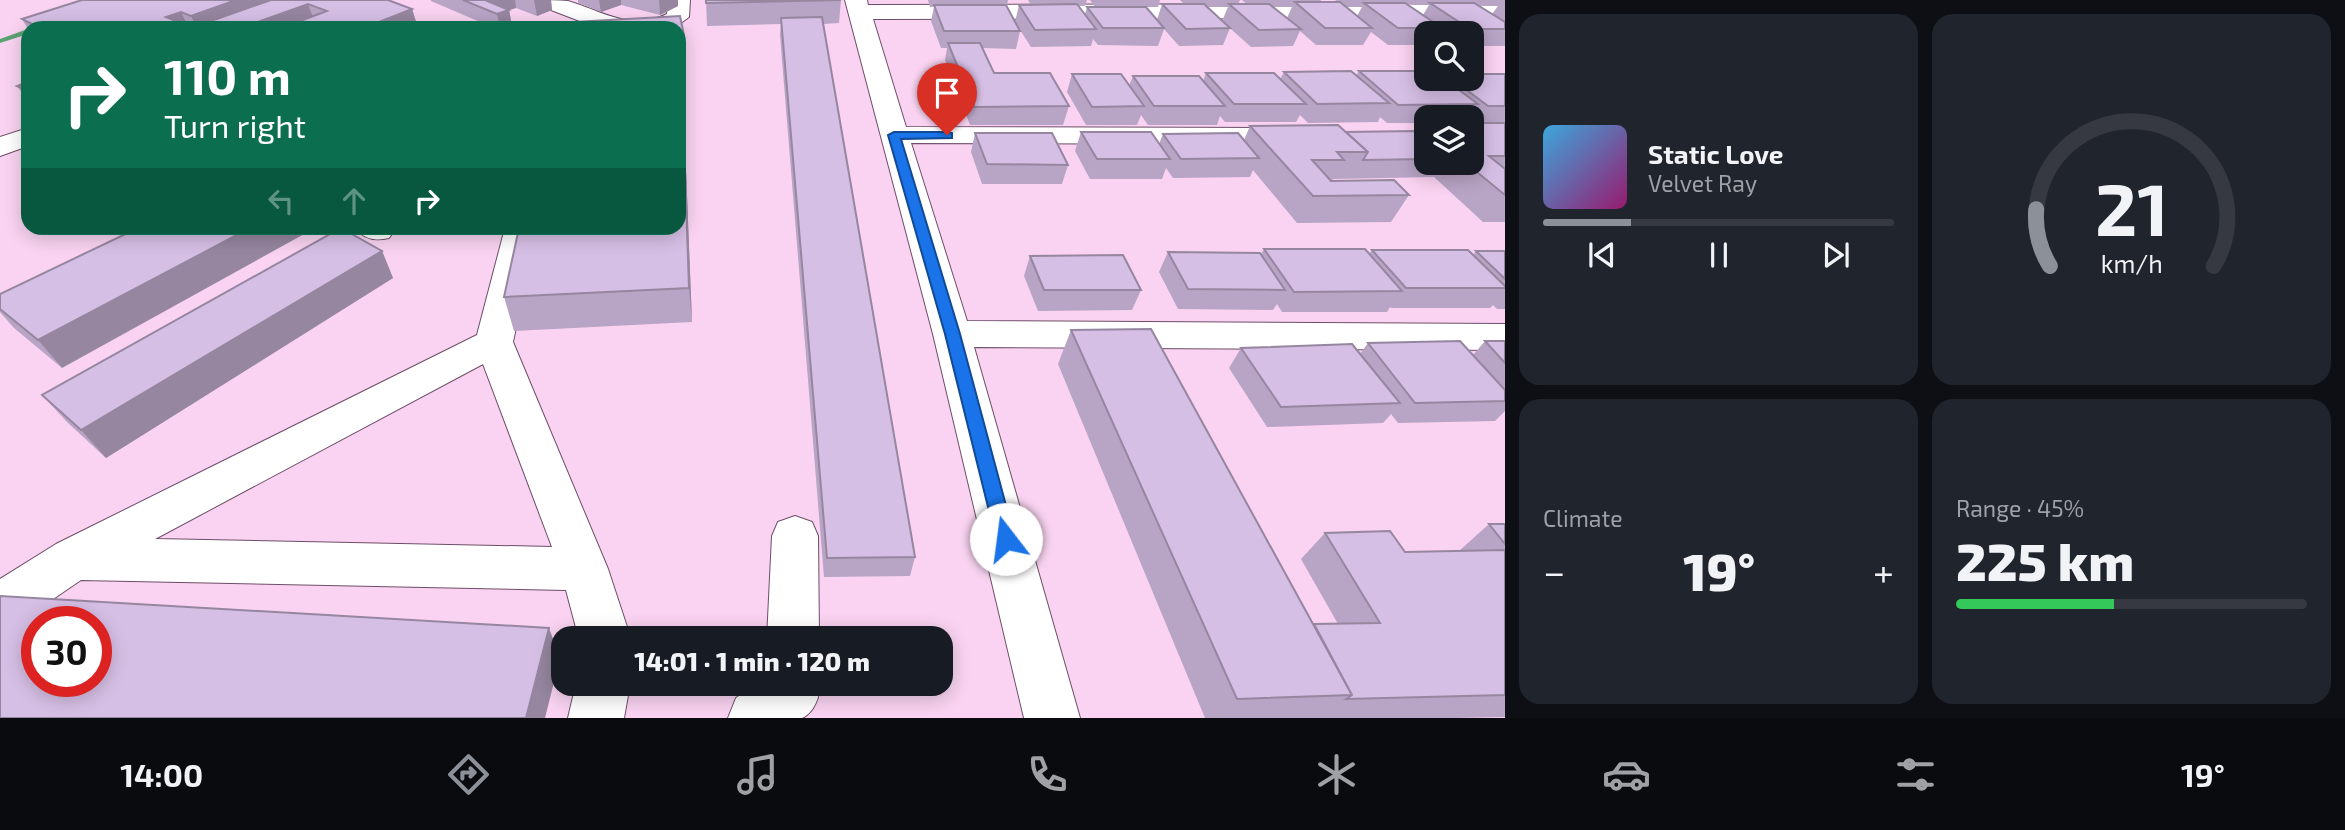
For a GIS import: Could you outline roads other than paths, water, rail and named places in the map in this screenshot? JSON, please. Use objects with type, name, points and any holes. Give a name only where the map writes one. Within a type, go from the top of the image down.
[{"type":"street","points":[[546,0],[601,21]]},
{"type":"street","points":[[670,21],[678,17],[679,0]]},
{"type":"street","points":[[1052,718],[953,334],[858,6],[1505,11]]},
{"type":"street","points":[[894,135],[1331,136]]},
{"type":"street","points":[[0,147],[21,139]]},
{"type":"street","points":[[519,235],[494,342],[584,569],[601,626]]},
{"type":"street","points":[[953,334],[1505,337]]},
{"type":"street","points":[[0,607],[73,559],[494,342]]},
{"type":"street","points":[[793,626],[794,536]]},
{"type":"street","points":[[73,559],[584,569]]},
{"type":"street","points":[[596,718],[601,696]]},
{"type":"street","points":[[756,718],[786,696]]},
{"type":"waterway","points":[[0,41],[21,34]]}]
